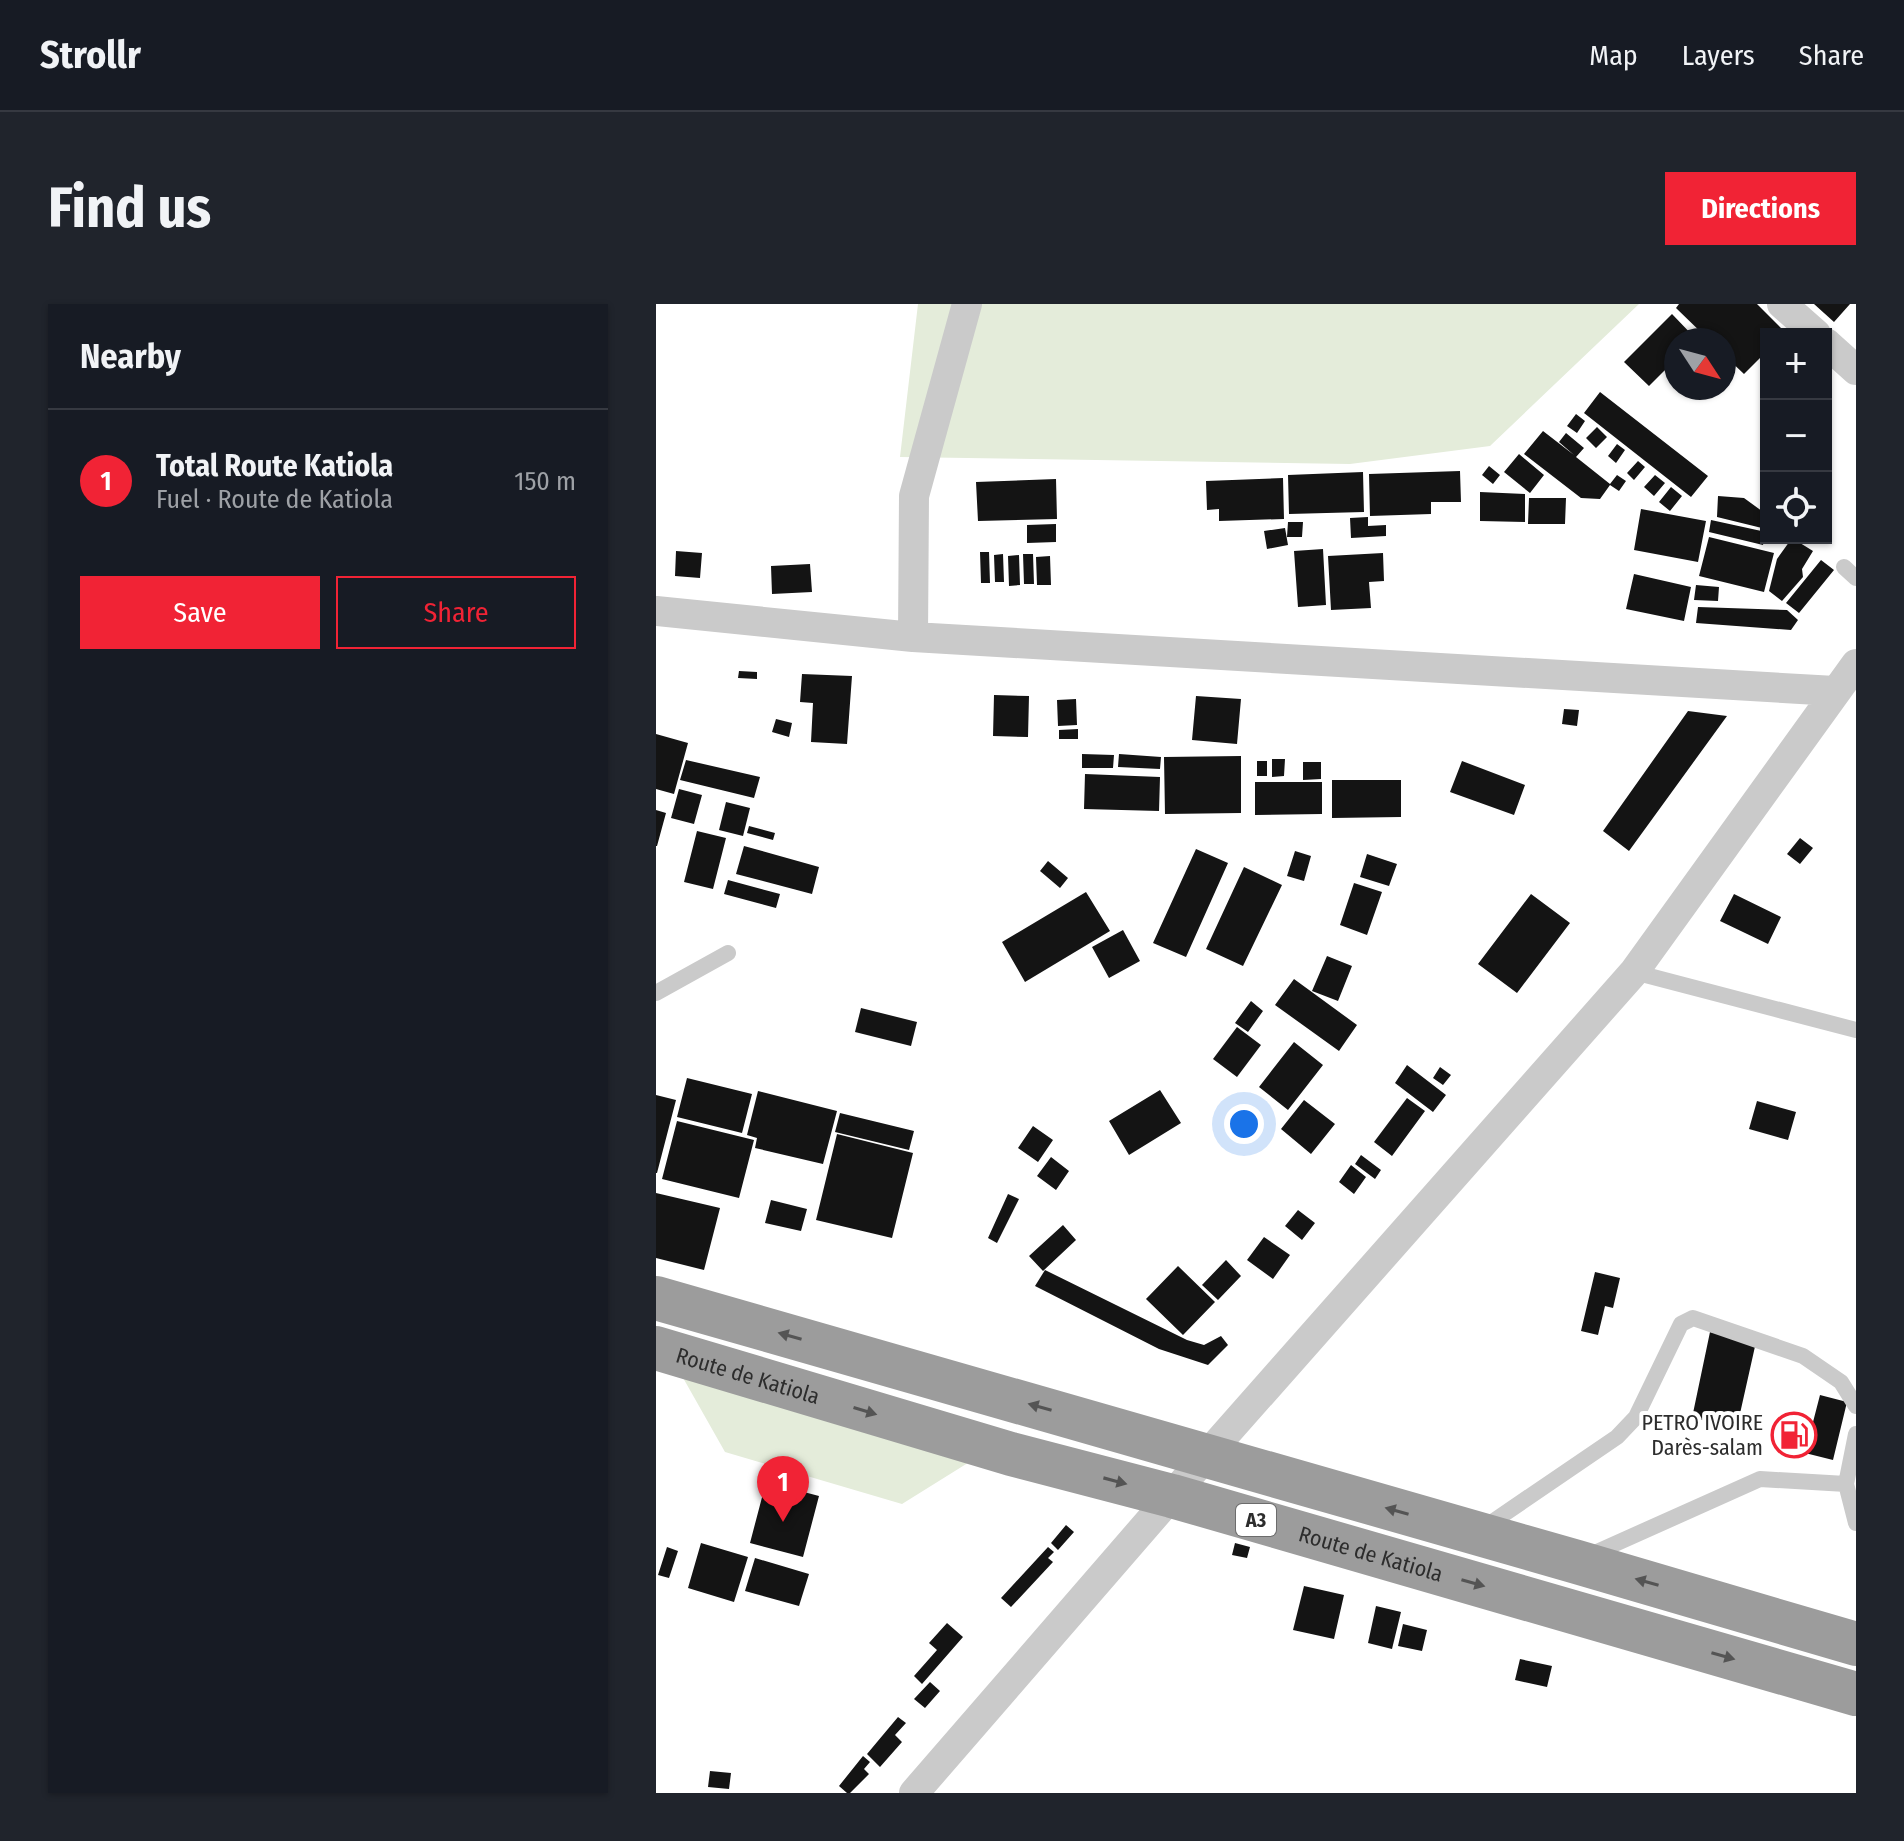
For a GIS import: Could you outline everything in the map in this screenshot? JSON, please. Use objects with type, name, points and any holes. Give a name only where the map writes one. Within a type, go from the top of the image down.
[{"type":"highway","name":"A3","points":[[656,1298],[1856,1644]]},
{"type":"highway","name":"Route de Katiola","points":[[656,1348],[1011,1454],[1172,1496],[1856,1694]]},
{"type":"street","points":[[913,637],[914,496],[967,304]]},
{"type":"street","points":[[1782,304],[1809,328]]},
{"type":"street","points":[[1832,348],[1856,370]]},
{"type":"street","points":[[656,611],[913,637],[1846,692]]},
{"type":"street","points":[[914,1793],[1207,1455],[1634,972],[1846,692],[1856,664]]},
{"type":"lane","points":[[656,993],[728,953]]},
{"type":"lane","points":[[1634,972],[1856,1030]]},
{"type":"lane","points":[[1474,1534],[1617,1437],[1636,1417],[1681,1324],[1693,1318],[1803,1356],[1841,1382],[1856,1406]]},
{"type":"lane","points":[[1856,1434],[1846,1484],[1856,1523]]},
{"type":"lane","points":[[1577,1562],[1760,1479],[1846,1484]]},
{"type":"green space","points":[[918,304],[1639,304],[1490,446],[1350,464],[900,457]]},
{"type":"green space","points":[[682,1376],[971,1461],[902,1504],[725,1452]]},
{"type":"building","points":[[1679,304],[1757,304],[1781,328],[1760,328],[1760,358],[1744,374],[1736,366],[1736,328],[1697,328],[1676,308]]},
{"type":"building","points":[[1814,304],[1850,304],[1834,322]]},
{"type":"building","points":[[1672,314],[1685,328],[1664,328],[1664,371],[1649,386],[1624,362]]},
{"type":"building","points":[[1600,392],[1708,476],[1691,497],[1584,413]]},
{"type":"building","points":[[1576,414],[1585,421],[1577,433],[1567,426]]},
{"type":"building","points":[[1597,427],[1607,437],[1596,448],[1586,438]]},
{"type":"building","points":[[1543,431],[1574,455],[1559,442],[1566,433],[1584,448],[1576,457],[1610,484],[1617,475],[1626,481],[1619,491],[1610,485],[1600,499],[1581,498],[1524,454]]},
{"type":"building","points":[[1617,444],[1625,450],[1616,463],[1608,456]]},
{"type":"building","points":[[1519,454],[1544,475],[1530,493],[1504,472]]},
{"type":"building","points":[[1638,461],[1645,467],[1634,480],[1627,473]]},
{"type":"building","points":[[1489,466],[1500,475],[1493,484],[1482,475]]},
{"type":"building","points":[[1460,471],[1461,502],[1431,502],[1431,514],[1370,516],[1369,474]]},
{"type":"building","points":[[1363,472],[1364,512],[1289,514],[1288,475]]},
{"type":"building","points":[[1655,475],[1665,483],[1654,496],[1644,487]]},
{"type":"building","points":[[1283,478],[1284,519],[1219,521],[1219,509],[1207,510],[1206,481]]},
{"type":"building","points":[[1056,479],[1057,519],[978,521],[976,482]]},
{"type":"building","points":[[1671,487],[1682,496],[1670,511],[1659,502]]},
{"type":"building","points":[[1480,492],[1525,494],[1525,522],[1480,521]]},
{"type":"building","points":[[1718,496],[1744,498],[1760,510],[1760,528],[1717,517]]},
{"type":"building","points":[[1529,498],[1566,498],[1565,524],[1528,524]]},
{"type":"building","points":[[1641,509],[1706,521],[1698,562],[1634,550]]},
{"type":"building","points":[[1368,517],[1368,526],[1386,525],[1386,536],[1351,538],[1350,518]]},
{"type":"building","points":[[1711,520],[1760,531],[1760,544],[1763,545],[1709,532]]},
{"type":"building","points":[[1288,522],[1303,522],[1302,537],[1287,537]]},
{"type":"building","points":[[1056,524],[1056,542],[1027,543],[1027,525]]},
{"type":"building","points":[[1285,528],[1288,545],[1267,549],[1264,531]]},
{"type":"building","points":[[1709,537],[1774,553],[1764,592],[1699,576]]},
{"type":"building","points":[[1788,544],[1802,544],[1813,551],[1802,569],[1803,577],[1782,601],[1769,591],[1777,559]]},
{"type":"building","points":[[1323,549],[1326,605],[1298,607],[1294,551]]},
{"type":"building","points":[[676,551],[702,553],[700,578],[675,576]]},
{"type":"building","points":[[980,552],[989,552],[990,583],[981,583]]},
{"type":"building","points":[[1383,553],[1384,581],[1369,582],[1371,608],[1331,610],[1328,556]]},
{"type":"building","points":[[1003,554],[1004,582],[995,582],[994,555]]},
{"type":"building","points":[[1023,554],[1033,554],[1034,584],[1024,584]]},
{"type":"building","points":[[1019,555],[1020,585],[1009,586],[1008,556]]},
{"type":"building","points":[[1050,556],[1051,585],[1037,585],[1036,557]]},
{"type":"building","points":[[1821,560],[1834,570],[1799,613],[1786,603]]},
{"type":"building","points":[[810,564],[812,592],[772,594],[771,566]]},
{"type":"building","points":[[1634,574],[1691,587],[1684,621],[1626,609]]},
{"type":"building","points":[[1696,585],[1719,587],[1718,601],[1694,600]]},
{"type":"building","points":[[1698,607],[1787,610],[1798,620],[1791,630],[1696,623]]},
{"type":"building","points":[[739,671],[757,672],[757,679],[738,678]]},
{"type":"building","points":[[802,674],[852,676],[847,744],[811,742],[813,703],[800,702]]},
{"type":"building","points":[[994,695],[1029,696],[1028,737],[993,736]]},
{"type":"building","points":[[1196,696],[1241,699],[1237,744],[1192,740]]},
{"type":"building","points":[[1076,699],[1077,725],[1058,726],[1057,700]]},
{"type":"building","points":[[1564,709],[1579,710],[1577,726],[1562,724]]},
{"type":"building","points":[[1688,711],[1727,716],[1629,851],[1603,831]]},
{"type":"building","points":[[776,719],[792,723],[789,737],[772,732]]},
{"type":"building","points":[[1078,729],[1078,739],[1059,739],[1059,730]]},
{"type":"building","points":[[656,734],[688,743],[674,794],[656,789]]},
{"type":"building","points":[[1082,754],[1114,755],[1113,768],[1082,768]]},
{"type":"building","points":[[1119,754],[1161,757],[1160,769],[1118,767]]},
{"type":"building","points":[[1241,756],[1241,813],[1165,814],[1164,757]]},
{"type":"building","points":[[1272,759],[1285,759],[1284,776],[1272,777]]},
{"type":"building","points":[[686,760],[760,777],[754,798],[680,780]]},
{"type":"building","points":[[1257,761],[1267,761],[1267,776],[1257,776]]},
{"type":"building","points":[[1462,761],[1525,785],[1514,815],[1450,792]]},
{"type":"building","points":[[1303,762],[1321,762],[1321,779],[1303,780]]},
{"type":"building","points":[[1085,774],[1160,777],[1159,811],[1084,809]]},
{"type":"building","points":[[1332,780],[1401,780],[1401,817],[1332,818]]},
{"type":"building","points":[[1255,782],[1322,782],[1322,814],[1255,815]]},
{"type":"building","points":[[679,789],[702,795],[694,824],[671,818]]},
{"type":"building","points":[[726,802],[750,808],[743,836],[719,830]]},
{"type":"building","points":[[656,810],[666,813],[657,846],[656,846]]},
{"type":"building","points":[[749,826],[775,833],[773,840],[747,833]]},
{"type":"building","points":[[697,831],[726,838],[713,889],[684,882]]},
{"type":"building","points":[[1800,838],[1813,848],[1800,864],[1787,854]]},
{"type":"building","points":[[744,846],[819,867],[812,894],[736,874]]},
{"type":"building","points":[[1196,849],[1228,863],[1186,957],[1153,943]]},
{"type":"building","points":[[1295,851],[1311,856],[1304,881],[1287,876]]},
{"type":"building","points":[[1367,854],[1397,864],[1389,886],[1360,877]]},
{"type":"building","points":[[1048,861],[1068,878],[1060,888],[1040,871]]},
{"type":"building","points":[[1244,867],[1282,885],[1243,966],[1206,949]]},
{"type":"building","points":[[728,880],[780,894],[776,908],[724,894]]},
{"type":"building","points":[[1354,883],[1382,892],[1367,935],[1340,925]]},
{"type":"building","points":[[1086,892],[1110,931],[1025,982],[1002,942]]},
{"type":"building","points":[[1531,894],[1570,923],[1517,993],[1478,964]]},
{"type":"building","points":[[1734,894],[1781,917],[1768,944],[1720,921]]},
{"type":"building","points":[[1123,930],[1140,961],[1109,978],[1092,947]]},
{"type":"building","points":[[1327,956],[1352,966],[1338,1001],[1312,991]]},
{"type":"building","points":[[1294,979],[1357,1025],[1339,1051],[1275,1005]]},
{"type":"building","points":[[1251,1001],[1263,1011],[1248,1032],[1235,1023]]},
{"type":"building","points":[[861,1008],[917,1022],[911,1046],[855,1032]]},
{"type":"building","points":[[1237,1027],[1261,1045],[1237,1077],[1213,1059]]},
{"type":"building","points":[[1294,1042],[1323,1065],[1288,1110],[1259,1087]]},
{"type":"building","points":[[1407,1065],[1446,1095],[1433,1112],[1395,1083]]},
{"type":"building","points":[[1440,1067],[1451,1075],[1443,1085],[1433,1078]]},
{"type":"building","points":[[687,1078],[752,1094],[742,1133],[677,1117]]},
{"type":"building","points":[[1160,1090],[1181,1123],[1129,1155],[1109,1121]]},
{"type":"building","points":[[758,1091],[837,1111],[823,1164],[755,1148],[757,1138],[747,1135]]},
{"type":"building","points":[[656,1095],[676,1100],[657,1173],[656,1173]]},
{"type":"building","points":[[1407,1098],[1425,1111],[1392,1156],[1374,1142]]},
{"type":"building","points":[[1304,1100],[1335,1124],[1311,1154],[1281,1129]]},
{"type":"building","points":[[1757,1101],[1796,1112],[1788,1140],[1749,1129]]},
{"type":"building","points":[[840,1113],[914,1131],[909,1150],[835,1132]]},
{"type":"building","points":[[677,1121],[754,1140],[739,1198],[662,1179]]},
{"type":"building","points":[[1033,1126],[1053,1140],[1038,1162],[1018,1148]]},
{"type":"building","points":[[837,1134],[913,1153],[892,1238],[816,1220]]},
{"type":"building","points":[[1361,1155],[1381,1170],[1375,1179],[1355,1164]]},
{"type":"building","points":[[1051,1157],[1069,1171],[1056,1190],[1037,1176]]},
{"type":"building","points":[[1351,1165],[1366,1177],[1354,1194],[1339,1182]]},
{"type":"building","points":[[656,1193],[720,1208],[704,1270],[656,1258]]},
{"type":"building","points":[[1008,1194],[1019,1199],[997,1243],[988,1238]]},
{"type":"building","points":[[771,1200],[807,1209],[801,1231],[765,1223]]},
{"type":"building","points":[[1298,1210],[1315,1223],[1302,1240],[1285,1226]]},
{"type":"building","points":[[1063,1225],[1076,1240],[1043,1271],[1029,1256]]},
{"type":"building","points":[[1264,1237],[1290,1255],[1273,1279],[1247,1260]]},
{"type":"building","points":[[1226,1260],[1241,1276],[1218,1300],[1202,1285]]},
{"type":"building","points":[[1178,1266],[1215,1302],[1183,1335],[1146,1299]]},
{"type":"building","points":[[1045,1270],[1187,1340],[1204,1345],[1221,1336],[1228,1345],[1208,1365],[1159,1349],[1035,1286]]},
{"type":"building","points":[[1595,1272],[1620,1278],[1613,1308],[1605,1306],[1598,1335],[1581,1331]]},
{"type":"building","points":[[1710,1332],[1756,1342],[1737,1427],[1692,1418]]},
{"type":"building","points":[[1820,1395],[1847,1402],[1833,1460],[1805,1453]]},
{"type":"building","points":[[766,1482],[819,1496],[803,1557],[750,1543]]},
{"type":"building","points":[[1066,1525],[1074,1532],[1058,1550],[1051,1543]]},
{"type":"building","points":[[701,1543],[748,1557],[734,1602],[688,1588]]},
{"type":"building","points":[[1235,1543],[1250,1547],[1247,1558],[1232,1555]]},
{"type":"building","points":[[667,1547],[678,1551],[669,1578],[658,1575]]},
{"type":"building","points":[[1048,1547],[1054,1552],[1048,1558],[1053,1562],[1011,1607],[1001,1598]]},
{"type":"building","points":[[755,1558],[809,1574],[799,1606],[745,1591]]},
{"type":"building","points":[[1304,1586],[1344,1595],[1334,1639],[1293,1630]]},
{"type":"building","points":[[1376,1606],[1401,1612],[1392,1649],[1368,1643]]},
{"type":"building","points":[[947,1623],[963,1637],[922,1684],[914,1676],[937,1650],[929,1643]]},
{"type":"building","points":[[1403,1624],[1427,1630],[1422,1651],[1398,1646]]},
{"type":"building","points":[[1520,1659],[1552,1666],[1547,1687],[1515,1680]]},
{"type":"building","points":[[930,1682],[940,1691],[925,1708],[914,1699]]},
{"type":"building","points":[[898,1717],[906,1723],[895,1735],[902,1742],[880,1767],[867,1754]]},
{"type":"building","points":[[863,1756],[870,1762],[864,1769],[869,1774],[847,1793],[839,1786]]},
{"type":"building","points":[[710,1771],[731,1773],[729,1789],[708,1787]]},
{"type":"place","name":"PETRO IVOIRE Darès-salam","points":[[1794,1435]]},
{"type":"place","name":"Total Route Katiola","points":[[783,1522]]}]
